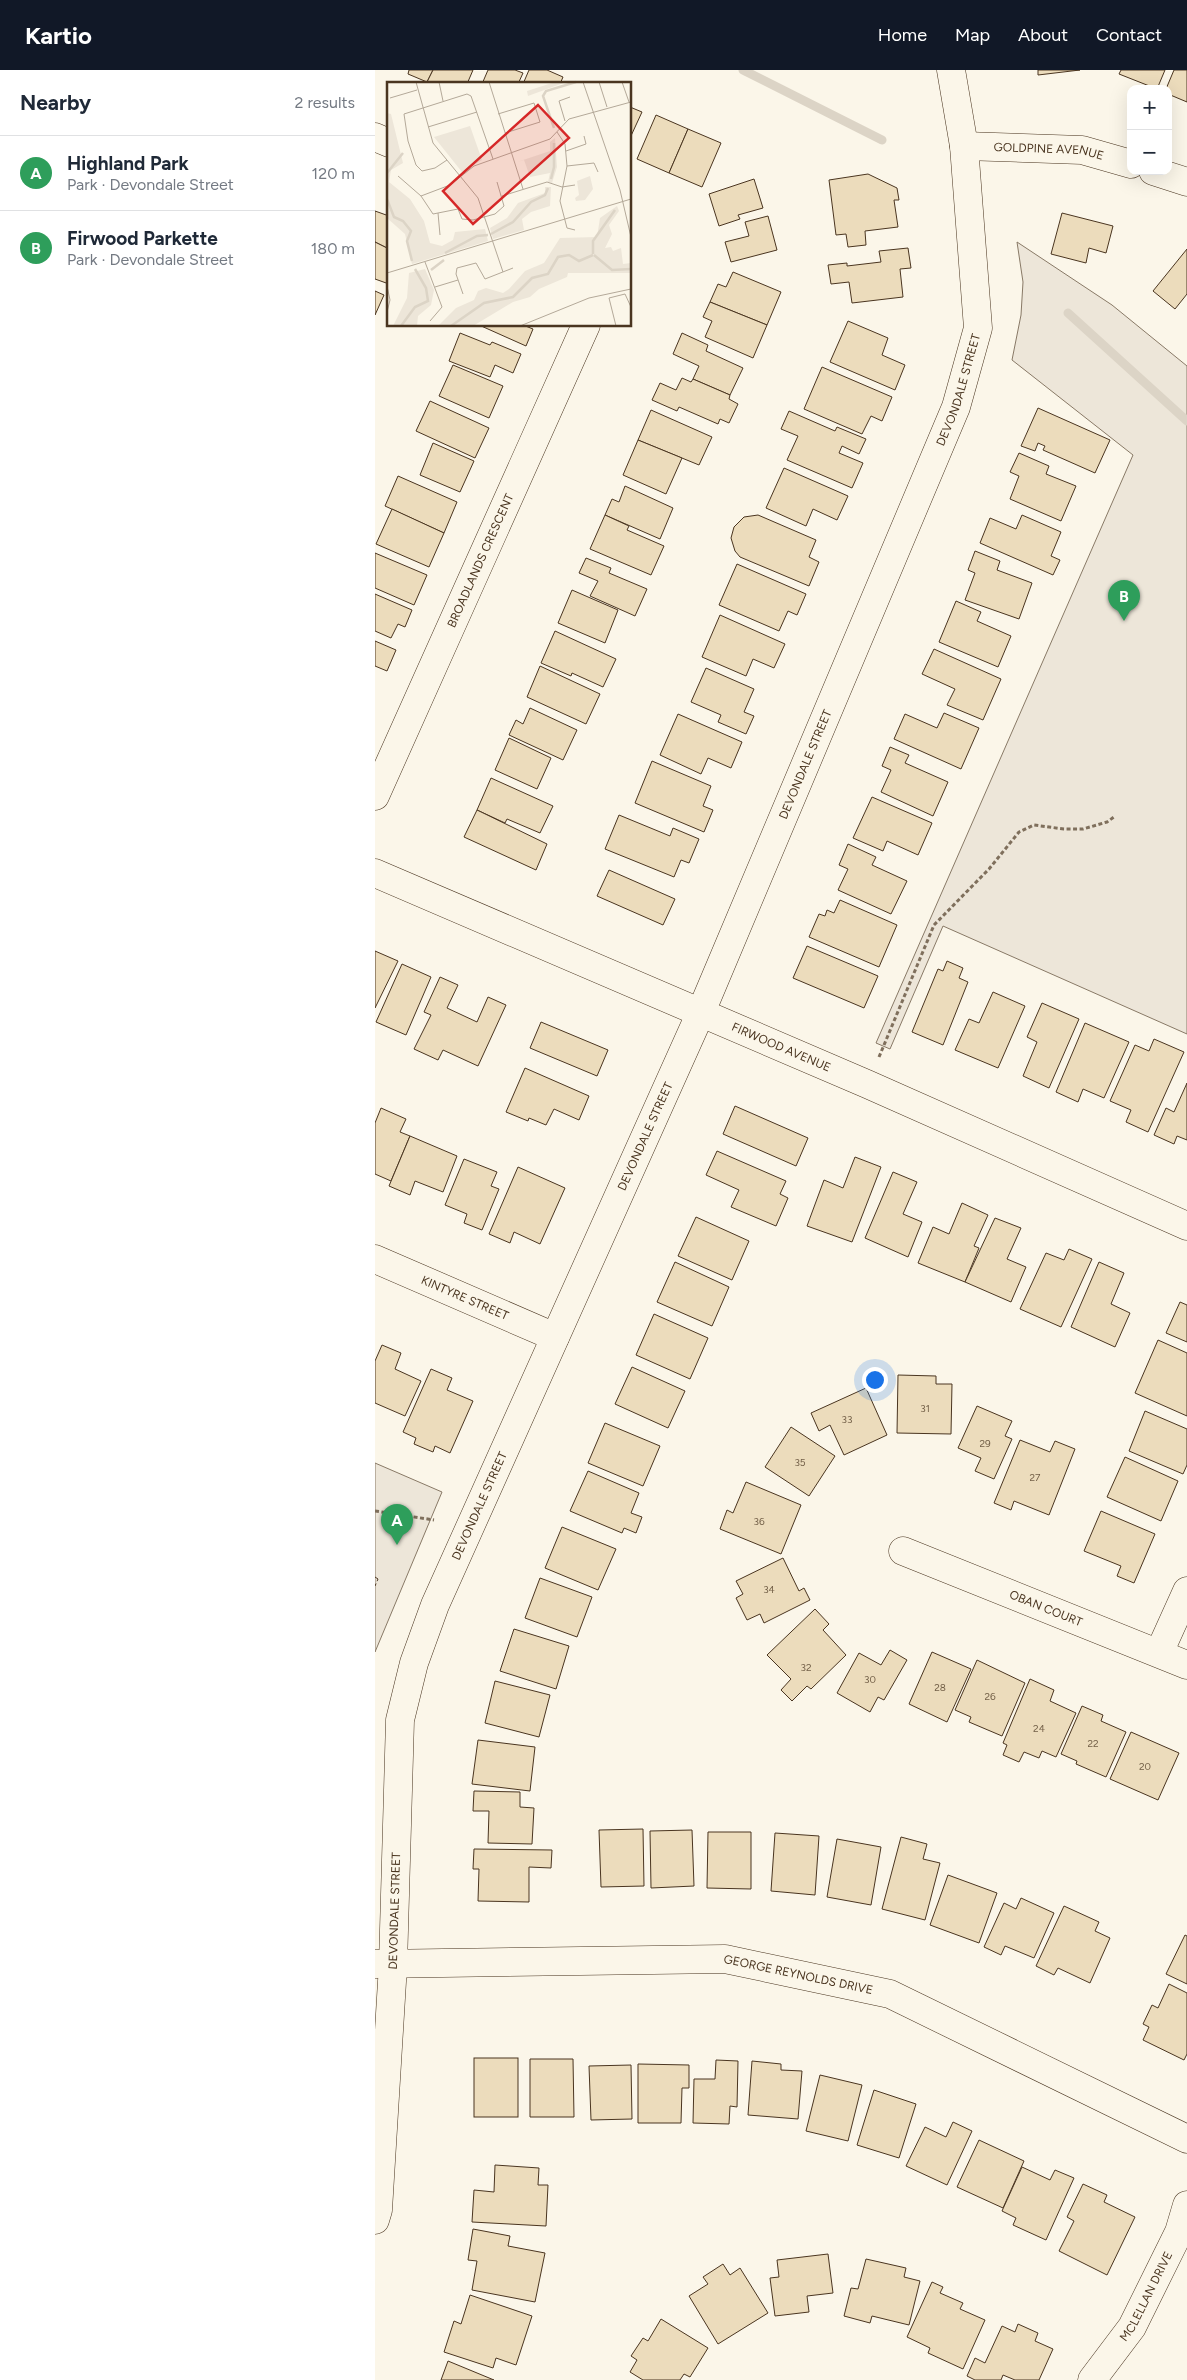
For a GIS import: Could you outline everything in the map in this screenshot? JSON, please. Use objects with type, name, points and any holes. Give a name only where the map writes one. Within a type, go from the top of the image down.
[{"type":"street","name":"DEVONDALE STREET","points":[[375,2220],[378,2200],[384,1965],[400,1720],[414,1663],[435,1605],[701,1012],[957,407],[978,328],[964,146],[951,70]]},
{"type":"street","points":[[375,136],[387,142]]},
{"type":"street","name":"GOLDPINE AVENUE","points":[[964,146],[1082,150],[1127,163]]},
{"type":"street","points":[[1165,175],[1187,182]]},
{"type":"street","name":"BROADLANDS CRESCENT","points":[[375,796],[586,326]]},
{"type":"street","name":"FIRWOOD AVENUE","points":[[375,873],[867,1084],[1187,1226]]},
{"type":"street","name":"KINTYRE STREET","points":[[375,1259],[555,1337]]},
{"type":"street","name":"OBAN COURT","points":[[903,1551],[1187,1665]]},
{"type":"street","points":[[1159,1653],[1187,1591]]},
{"type":"street","name":"GEORGE REYNOLDS DRIVE","points":[[384,1965],[725,1959],[890,1994],[1187,2139]]},
{"type":"street","name":"MCLELLAN DRIVE","points":[[1092,2380],[1131,2327],[1179,2232],[1187,2205]]},
{"type":"path","points":[[867,1084],[934,925],[989,870],[1019,832],[1034,825],[1064,829],[1083,829],[1107,822],[1115,817]]},
{"type":"path","points":[[375,1511],[434,1520]]},
{"type":"shaded area","points":[[1017,242],[1112,305],[1187,366],[1187,1034],[943,926],[890,1049],[876,1043],[1133,455],[1012,360],[1021,315],[1023,282]]},
{"type":"shaded area","points":[[375,1463],[442,1492],[375,1652]]},
{"type":"building","points":[[409,70],[433,70],[427,82],[408,74]]},
{"type":"building","points":[[433,70],[473,70],[468,82],[427,82]]},
{"type":"building","points":[[488,70],[515,70],[523,73],[519,82],[483,82]]},
{"type":"building","points":[[529,70],[547,70],[563,77],[561,82],[524,82]]},
{"type":"building","points":[[1038,70],[1080,70],[1038,75]]},
{"type":"building","points":[[1121,70],[1165,70],[1159,85],[1147,85],[1119,74]]},
{"type":"building","points":[[1174,70],[1187,70],[1187,102],[1172,96],[1172,85],[1168,85]]},
{"type":"building","points":[[631,107],[642,112],[631,136]]},
{"type":"building","points":[[656,115],[688,129],[669,173],[637,159]]},
{"type":"building","points":[[688,129],[721,143],[702,187],[669,173]]},
{"type":"building","points":[[868,174],[897,188],[899,200],[894,200],[898,227],[865,231],[866,245],[848,247],[846,234],[836,235],[829,180]]},
{"type":"building","points":[[754,179],[763,208],[738,215],[740,219],[719,226],[709,194]]},
{"type":"building","points":[[375,211],[387,215],[387,248],[375,242]]},
{"type":"building","points":[[1062,213],[1113,226],[1106,253],[1089,248],[1086,263],[1051,254]]},
{"type":"building","points":[[768,216],[777,250],[731,262],[725,242],[749,236],[745,222]]},
{"type":"building","points":[[375,242],[387,248],[387,283],[375,279]]},
{"type":"building","points":[[908,248],[911,268],[900,269],[903,297],[852,303],[849,282],[831,284],[828,265],[847,263],[847,266],[881,262],[879,251]]},
{"type":"building","points":[[1187,249],[1187,294],[1175,309],[1153,291]]},
{"type":"building","points":[[733,272],[781,292],[767,325],[710,302],[718,284],[726,287]]},
{"type":"building","points":[[375,291],[384,295],[375,315]]},
{"type":"building","points":[[710,302],[767,325],[753,358],[705,337],[712,321],[703,317]]},
{"type":"building","points":[[848,321],[888,338],[882,355],[905,365],[895,390],[830,362]]},
{"type":"building","points":[[481,326],[526,326],[533,329],[526,346]]},
{"type":"building","points":[[460,333],[490,345],[492,342],[521,354],[513,373],[495,365],[490,377],[449,361]]},
{"type":"building","points":[[682,333],[708,345],[706,351],[743,368],[730,395],[693,379],[699,366],[673,354]]},
{"type":"building","points":[[453,365],[503,386],[489,418],[439,396]]},
{"type":"building","points":[[822,367],[892,397],[882,421],[871,416],[862,434],[804,409]]},
{"type":"building","points":[[682,378],[691,382],[693,379],[730,395],[729,399],[738,404],[729,423],[720,419],[718,424],[679,407],[677,411],[652,400],[660,383],[676,390]]},
{"type":"building","points":[[430,401],[489,428],[475,458],[416,431]]},
{"type":"building","points":[[1038,408],[1110,440],[1095,473],[1043,450],[1045,446],[1038,443],[1035,451],[1021,446]]},
{"type":"building","points":[[651,410],[712,437],[699,465],[638,440]]},
{"type":"building","points":[[789,411],[835,431],[837,427],[866,439],[859,454],[842,446],[839,453],[863,463],[852,488],[787,460],[798,436],[781,429]]},
{"type":"building","points":[[638,440],[682,458],[666,494],[623,475]]},
{"type":"building","points":[[433,443],[474,461],[460,492],[420,475]]},
{"type":"building","points":[[1019,453],[1049,466],[1046,474],[1076,486],[1061,521],[1010,499],[1019,476],[1010,472]]},
{"type":"building","points":[[784,468],[848,496],[837,520],[813,509],[806,526],[766,508]]},
{"type":"building","points":[[398,476],[457,502],[444,533],[385,506]]},
{"type":"building","points":[[625,486],[673,508],[660,539],[605,515],[612,499],[619,502]]},
{"type":"building","points":[[392,509],[444,533],[429,567],[376,544]]},
{"type":"building","points":[[605,515],[629,526],[627,530],[664,546],[651,575],[590,549]]},
{"type":"building","points":[[758,515],[816,540],[809,557],[819,562],[809,586],[740,557],[735,551],[731,538],[734,527],[744,517]]},
{"type":"building","points":[[1022,515],[1061,532],[1051,556],[1060,560],[1053,575],[980,543],[990,518],[1016,529]]},
{"type":"building","points":[[975,551],[1000,561],[997,570],[1032,583],[1019,619],[965,600],[975,573],[968,570]]},
{"type":"building","points":[[375,553],[427,575],[414,605],[375,588]]},
{"type":"building","points":[[586,558],[611,568],[609,573],[647,589],[635,616],[590,596],[598,581],[579,573]]},
{"type":"building","points":[[737,564],[806,594],[797,615],[788,611],[779,631],[719,605]]},
{"type":"building","points":[[572,590],[618,610],[605,643],[558,623]]},
{"type":"building","points":[[375,594],[412,610],[405,627],[398,624],[391,638],[375,631]]},
{"type":"building","points":[[956,601],[981,612],[977,621],[1011,636],[998,667],[939,642]]},
{"type":"building","points":[[720,615],[785,644],[774,668],[753,659],[746,676],[702,657]]},
{"type":"building","points":[[555,631],[616,659],[603,687],[572,673],[571,676],[541,663]]},
{"type":"building","points":[[375,641],[396,650],[387,671],[375,666]]},
{"type":"building","points":[[934,649],[1001,679],[983,720],[947,705],[955,689],[922,674]]},
{"type":"building","points":[[540,666],[600,694],[586,724],[527,697]]},
{"type":"building","points":[[706,668],[754,689],[744,712],[754,716],[746,734],[718,722],[721,715],[691,702]]},
{"type":"building","points":[[530,708],[577,730],[563,760],[509,735],[516,720],[523,724]]},
{"type":"building","points":[[944,713],[979,728],[961,769],[894,739],[905,714],[937,728]]},
{"type":"building","points":[[678,714],[742,742],[731,768],[708,758],[701,774],[660,755]]},
{"type":"building","points":[[509,738],[551,758],[537,789],[495,770]]},
{"type":"building","points":[[890,747],[909,755],[905,763],[948,782],[933,816],[881,792],[891,770],[882,766]]},
{"type":"building","points":[[652,761],[711,786],[703,806],[713,810],[704,832],[635,803]]},
{"type":"building","points":[[491,778],[553,806],[540,833],[507,819],[505,823],[477,810]]},
{"type":"building","points":[[872,797],[932,823],[918,855],[887,841],[883,851],[853,838]]},
{"type":"building","points":[[477,810],[547,844],[536,870],[464,837]]},
{"type":"building","points":[[619,815],[670,836],[673,828],[699,839],[689,863],[681,860],[674,877],[605,849]]},
{"type":"building","points":[[848,844],[876,857],[872,865],[907,881],[891,914],[838,890],[848,869],[839,865]]},
{"type":"building","points":[[609,870],[675,899],[663,925],[597,896]]},
{"type":"building","points":[[840,900],[897,925],[879,967],[809,937],[819,914],[825,916],[827,910],[834,913]]},
{"type":"building","points":[[807,946],[878,976],[864,1008],[793,978]]},
{"type":"building","points":[[375,951],[398,961],[375,1008]]},
{"type":"building","points":[[947,961],[963,968],[959,978],[968,982],[943,1045],[912,1032],[938,969],[943,971]]},
{"type":"building","points":[[402,964],[431,977],[406,1035],[376,1022]]},
{"type":"building","points":[[440,977],[458,985],[447,1008],[477,1022],[488,997],[506,1005],[478,1066],[443,1050],[438,1060],[414,1049],[431,1015],[424,1012]]},
{"type":"building","points":[[993,992],[1025,1006],[998,1068],[955,1050],[969,1019],[979,1023]]},
{"type":"building","points":[[1042,1003],[1079,1019],[1049,1088],[1023,1076],[1037,1042],[1027,1037]]},
{"type":"building","points":[[541,1022],[608,1050],[597,1076],[530,1048]]},
{"type":"building","points":[[1085,1023],[1129,1042],[1104,1098],[1083,1089],[1078,1102],[1056,1092]]},
{"type":"building","points":[[1154,1039],[1184,1052],[1148,1132],[1126,1122],[1131,1110],[1110,1101],[1135,1045],[1149,1051]]},
{"type":"building","points":[[525,1068],[589,1096],[579,1120],[554,1109],[546,1125],[529,1118],[528,1121],[506,1112]]},
{"type":"building","points":[[1187,1083],[1187,1140],[1177,1136],[1174,1144],[1154,1135],[1166,1108],[1174,1112]]},
{"type":"building","points":[[735,1106],[808,1138],[796,1166],[723,1134]]},
{"type":"building","points":[[381,1108],[406,1119],[400,1132],[410,1136],[391,1181],[375,1174],[375,1123]]},
{"type":"building","points":[[410,1136],[457,1156],[443,1192],[415,1181],[410,1195],[389,1186]]},
{"type":"building","points":[[717,1151],[786,1181],[780,1194],[788,1198],[776,1226],[731,1207],[739,1190],[706,1175]]},
{"type":"building","points":[[855,1157],[881,1167],[852,1242],[807,1226],[824,1180],[843,1188]]},
{"type":"building","points":[[464,1159],[497,1172],[491,1186],[499,1189],[482,1230],[464,1223],[467,1214],[445,1205]]},
{"type":"building","points":[[518,1167],[565,1188],[540,1244],[514,1232],[510,1243],[489,1234]]},
{"type":"building","points":[[893,1172],[917,1182],[903,1214],[922,1222],[908,1257],[865,1238]]},
{"type":"building","points":[[962,1203],[988,1215],[974,1246],[979,1248],[965,1282],[918,1263],[933,1227],[949,1234]]},
{"type":"building","points":[[696,1217],[749,1241],[732,1280],[678,1256]]},
{"type":"building","points":[[995,1218],[1021,1228],[1007,1259],[1026,1267],[1011,1302],[965,1282]]},
{"type":"building","points":[[1069,1249],[1092,1259],[1061,1327],[1020,1309],[1046,1253],[1064,1260]]},
{"type":"building","points":[[675,1262],[729,1287],[712,1326],[657,1302]]},
{"type":"building","points":[[1099,1262],[1124,1273],[1111,1304],[1130,1313],[1115,1347],[1071,1327]]},
{"type":"building","points":[[1180,1302],[1187,1305],[1187,1342],[1166,1333]]},
{"type":"building","points":[[654,1314],[708,1338],[690,1379],[636,1355]]},
{"type":"building","points":[[1158,1340],[1187,1353],[1187,1416],[1135,1393]]},
{"type":"building","points":[[382,1345],[401,1353],[395,1369],[421,1381],[405,1416],[375,1403],[375,1361]]},
{"type":"building","points":[[632,1367],[685,1391],[668,1428],[615,1404]]},
{"type":"building","points":[[431,1369],[452,1378],[447,1390],[473,1401],[450,1453],[435,1446],[433,1452],[414,1444],[416,1438],[403,1432]]},
{"type":"building","points":[[898,1375],[936,1376],[936,1384],[952,1384],[951,1434],[897,1433]]},
{"type":"building","points":[[866,1388],[887,1435],[844,1455],[830,1425],[819,1431],[811,1413]]},
{"type":"building","points":[[977,1406],[1012,1421],[1005,1436],[1012,1439],[994,1479],[975,1471],[981,1458],[958,1448]]},
{"type":"building","points":[[1145,1411],[1187,1429],[1187,1465],[1183,1474],[1129,1451]]},
{"type":"building","points":[[605,1423],[660,1446],[643,1486],[588,1463]]},
{"type":"building","points":[[791,1427],[835,1456],[809,1496],[765,1467]]},
{"type":"building","points":[[1020,1440],[1050,1452],[1055,1441],[1075,1449],[1049,1515],[1014,1501],[1011,1510],[994,1503]]},
{"type":"building","points":[[1125,1457],[1178,1481],[1161,1521],[1107,1497]]},
{"type":"building","points":[[588,1471],[639,1493],[631,1513],[642,1517],[636,1533],[624,1528],[622,1533],[570,1511]]},
{"type":"building","points":[[746,1482],[801,1505],[781,1554],[720,1529],[727,1510],[733,1513]]},
{"type":"building","points":[[1101,1511],[1155,1534],[1134,1583],[1117,1576],[1121,1566],[1084,1551]]},
{"type":"building","points":[[562,1527],[616,1549],[598,1590],[545,1568]]},
{"type":"building","points":[[783,1558],[799,1591],[804,1588],[810,1600],[764,1623],[760,1614],[747,1620],[736,1598],[743,1594],[736,1581]]},
{"type":"building","points":[[540,1578],[592,1597],[577,1637],[525,1618]]},
{"type":"building","points":[[815,1609],[829,1624],[823,1630],[846,1655],[811,1689],[807,1686],[792,1701],[781,1690],[791,1679],[767,1655]]},
{"type":"building","points":[[514,1629],[569,1646],[556,1689],[500,1671]]},
{"type":"building","points":[[890,1650],[907,1660],[884,1700],[878,1697],[870,1712],[837,1693],[859,1653],[881,1665]]},
{"type":"building","points":[[932,1652],[971,1669],[947,1722],[909,1704]]},
{"type":"building","points":[[977,1660],[1025,1683],[1002,1736],[969,1722],[971,1717],[955,1710]]},
{"type":"building","points":[[1030,1679],[1054,1690],[1050,1701],[1076,1713],[1056,1757],[1042,1751],[1039,1758],[1024,1752],[1019,1762],[1003,1755],[1007,1745],[1003,1743]]},
{"type":"building","points":[[495,1681],[550,1695],[539,1737],[485,1723]]},
{"type":"building","points":[[1082,1706],[1103,1715],[1101,1721],[1126,1732],[1106,1777],[1076,1764],[1077,1761],[1061,1754]]},
{"type":"building","points":[[1131,1732],[1179,1753],[1158,1800],[1110,1779]]},
{"type":"building","points":[[478,1740],[535,1747],[530,1791],[472,1784]]},
{"type":"building","points":[[474,1791],[520,1792],[520,1807],[534,1808],[532,1844],[488,1843],[489,1811],[473,1811]]},
{"type":"building","points":[[643,1829],[644,1886],[601,1887],[599,1830]]},
{"type":"building","points":[[692,1830],[694,1886],[651,1888],[650,1831]]},
{"type":"building","points":[[708,1832],[751,1832],[751,1889],[707,1888]]},
{"type":"building","points":[[775,1833],[819,1836],[815,1895],[771,1891]]},
{"type":"building","points":[[901,1837],[927,1844],[923,1859],[940,1863],[925,1920],[882,1909]]},
{"type":"building","points":[[837,1839],[881,1847],[871,1905],[827,1897]]},
{"type":"building","points":[[474,1849],[552,1850],[551,1868],[529,1867],[529,1902],[478,1901],[479,1869],[473,1869]]},
{"type":"building","points":[[948,1875],[997,1893],[979,1943],[930,1925]]},
{"type":"building","points":[[1021,1898],[1054,1913],[1034,1958],[1005,1946],[1001,1955],[984,1947],[1004,1903],[1016,1909]]},
{"type":"building","points":[[1064,1906],[1099,1922],[1095,1931],[1110,1938],[1090,1983],[1058,1968],[1054,1975],[1036,1966]]},
{"type":"building","points":[[1185,1935],[1187,1936],[1187,1984],[1166,1974]]},
{"type":"building","points":[[1169,1984],[1187,1993],[1187,2054],[1184,2060],[1143,2040],[1149,2027],[1143,2024],[1152,2005],[1158,2008]]},
{"type":"building","points":[[474,2058],[518,2058],[518,2117],[474,2117]]},
{"type":"building","points":[[530,2059],[573,2059],[574,2117],[530,2117]]},
{"type":"building","points":[[716,2060],[738,2061],[737,2107],[730,2106],[729,2124],[693,2123],[694,2079],[715,2079]]},
{"type":"building","points":[[752,2061],[781,2064],[781,2070],[802,2071],[798,2119],[748,2115]]},
{"type":"building","points":[[638,2064],[689,2065],[689,2088],[682,2088],[681,2123],[638,2123]]},
{"type":"building","points":[[631,2065],[632,2119],[591,2120],[589,2066]]},
{"type":"building","points":[[820,2075],[862,2085],[848,2141],[806,2131]]},
{"type":"building","points":[[874,2090],[916,2104],[899,2158],[857,2145]]},
{"type":"building","points":[[953,2122],[972,2131],[947,2185],[906,2166],[925,2127],[946,2137]]},
{"type":"building","points":[[979,2140],[1024,2161],[1003,2208],[957,2187]]},
{"type":"building","points":[[495,2165],[539,2168],[538,2185],[548,2185],[546,2226],[472,2222],[474,2190],[494,2192]]},
{"type":"building","points":[[1022,2167],[1050,2180],[1055,2170],[1074,2178],[1046,2240],[1013,2225],[1016,2218],[1002,2211]]},
{"type":"building","points":[[1083,2184],[1107,2195],[1104,2202],[1135,2217],[1107,2275],[1059,2251],[1074,2221],[1067,2217]]},
{"type":"building","points":[[473,2229],[510,2236],[508,2246],[545,2253],[535,2302],[472,2290],[477,2261],[468,2260]]},
{"type":"building","points":[[828,2254],[833,2293],[807,2296],[809,2312],[775,2316],[770,2278],[779,2277],[777,2260]]},
{"type":"building","points":[[866,2259],[906,2268],[904,2277],[920,2281],[909,2325],[872,2316],[870,2323],[844,2316],[851,2288],[858,2289]]},
{"type":"building","points":[[723,2264],[730,2275],[740,2268],[768,2313],[718,2344],[689,2296],[708,2284],[703,2277]]},
{"type":"building","points":[[932,2282],[943,2287],[940,2293],[963,2303],[960,2309],[985,2320],[963,2369],[928,2353],[930,2348],[907,2337]]},
{"type":"building","points":[[470,2295],[532,2316],[516,2365],[496,2358],[493,2368],[444,2352],[454,2321],[461,2324]]},
{"type":"building","points":[[661,2319],[708,2348],[690,2377],[684,2374],[680,2380],[643,2380],[630,2372],[637,2360],[631,2356],[643,2338],[648,2341]]},
{"type":"building","points":[[1018,2324],[1038,2333],[1035,2341],[1053,2349],[1039,2380],[1015,2380],[1003,2375],[1001,2380],[975,2380],[967,2376],[975,2358],[985,2363],[1002,2326],[1015,2332]]},
{"type":"building","points":[[448,2361],[494,2380],[441,2380]]},
{"type":"waterway","points":[[743,70],[882,140]]},
{"type":"waterway","points":[[1068,313],[1187,421]]},
{"type":"fence","points":[[375,1577],[378,1579],[375,1586]]},
{"type":"place","name":"Firwood Parkette","points":[[1124,621]]},
{"type":"place","name":"Highland Park","points":[[397,1545]]}]
